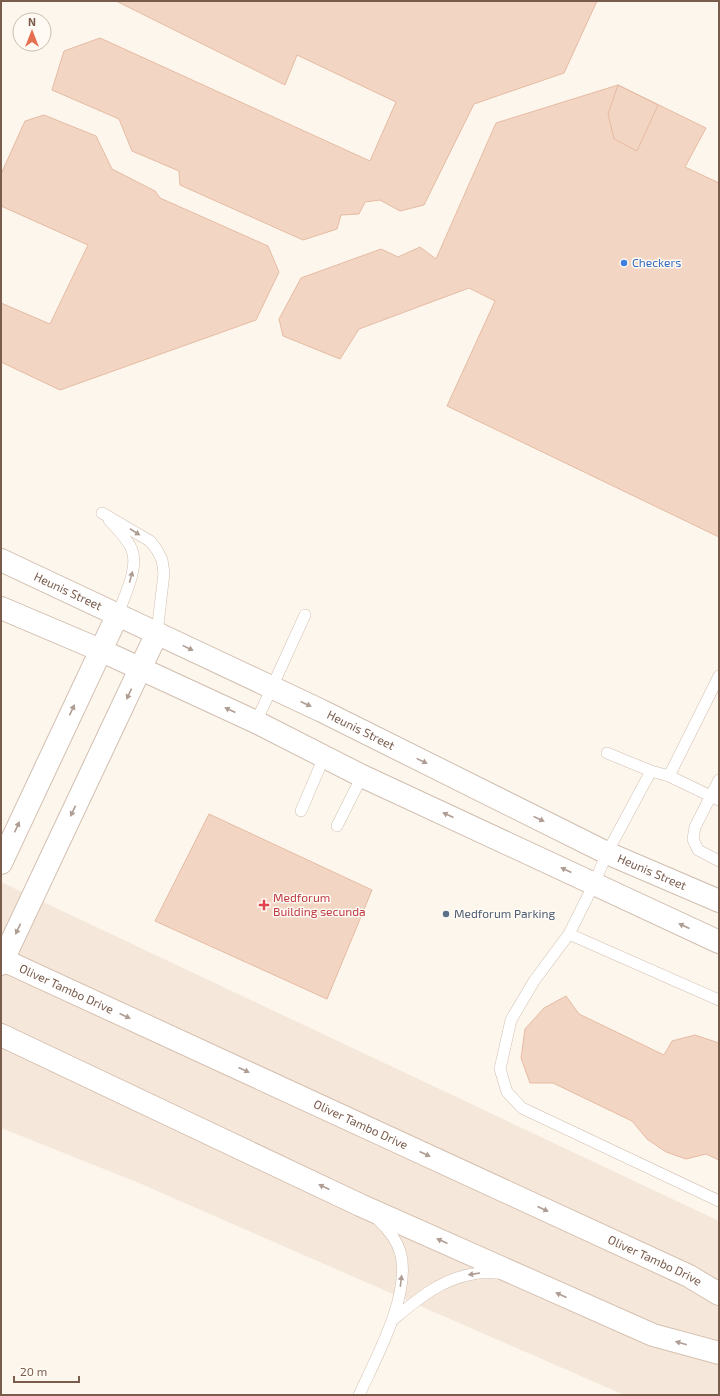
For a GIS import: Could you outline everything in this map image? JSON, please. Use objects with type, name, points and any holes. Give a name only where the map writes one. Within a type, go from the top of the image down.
[{"type":"street","name":"Heunis Street","points":[[1,560],[336,718],[607,852],[719,901]]},
{"type":"street","points":[[1,608],[100,650],[256,722],[362,776],[719,942]]},
{"type":"street","points":[[1,863],[118,614]]},
{"type":"street","points":[[2,961],[157,633]]},
{"type":"street","name":"Oliver Tambo Drive","points":[[2,961],[689,1276],[719,1294]]},
{"type":"street","points":[[1,1035],[360,1205],[512,1273],[653,1335],[719,1353]]},
{"type":"lane","points":[[118,614],[132,574],[134,561],[133,550],[102,513],[150,541],[162,560],[164,573],[161,588],[157,633]]},
{"type":"lane","points":[[256,722],[305,615]]},
{"type":"lane","points":[[669,776],[719,676]]},
{"type":"lane","points":[[607,753],[651,771],[669,776],[715,798]]},
{"type":"lane","points":[[301,810],[324,756]]},
{"type":"lane","points":[[651,771],[607,852],[594,884],[569,934],[534,981],[511,1020],[500,1069],[507,1092],[522,1108],[719,1201]]},
{"type":"lane","points":[[337,826],[362,776]]},
{"type":"lane","points":[[719,780],[715,798],[695,827],[693,840],[698,850],[719,861]]},
{"type":"lane","points":[[569,934],[719,1000]]},
{"type":"lane","points":[[359,1395],[394,1319],[402,1279],[401,1255],[390,1231],[360,1205]]},
{"type":"lane","points":[[394,1319],[424,1294],[448,1281],[474,1273],[512,1273]]},
{"type":"shaded area","points":[[1,882],[719,1221],[719,1395],[624,1395],[139,1183],[1,1128]]},
{"type":"building","points":[[116,1],[597,1],[564,73],[474,104],[424,205],[400,211],[380,200],[365,202],[359,214],[341,215],[337,229],[303,240],[180,185],[179,171],[132,151],[119,119],[52,90],[64,51],[100,38],[370,161],[396,102],[297,55],[285,85]]},
{"type":"building","points":[[618,85],[706,128],[685,167],[719,183],[719,537],[447,406],[495,301],[469,288],[359,329],[340,359],[283,336],[279,319],[301,278],[381,249],[398,257],[420,247],[436,259],[496,123]]},
{"type":"building","points":[[618,85],[658,105],[637,151],[614,139],[608,114]]},
{"type":"building","points":[[44,115],[96,136],[112,169],[155,191],[160,198],[268,246],[279,272],[256,320],[60,390],[1,362],[1,303],[50,324],[88,245],[1,206],[1,174],[25,121]]},
{"type":"building","name":"Medforum Building secunda","points":[[209,814],[372,890],[327,999],[155,921]]},
{"type":"building","points":[[566,996],[579,1014],[664,1055],[672,1041],[695,1035],[719,1043],[719,1160],[706,1154],[686,1159],[666,1152],[647,1139],[632,1121],[553,1083],[530,1083],[521,1058],[525,1029],[544,1008]]},
{"type":"place","name":"Checkers","points":[[624,263]]},
{"type":"place","name":"Medforum Building secunda","points":[[264,905]]},
{"type":"place","name":"Medforum Parking","points":[[446,914]]}]
